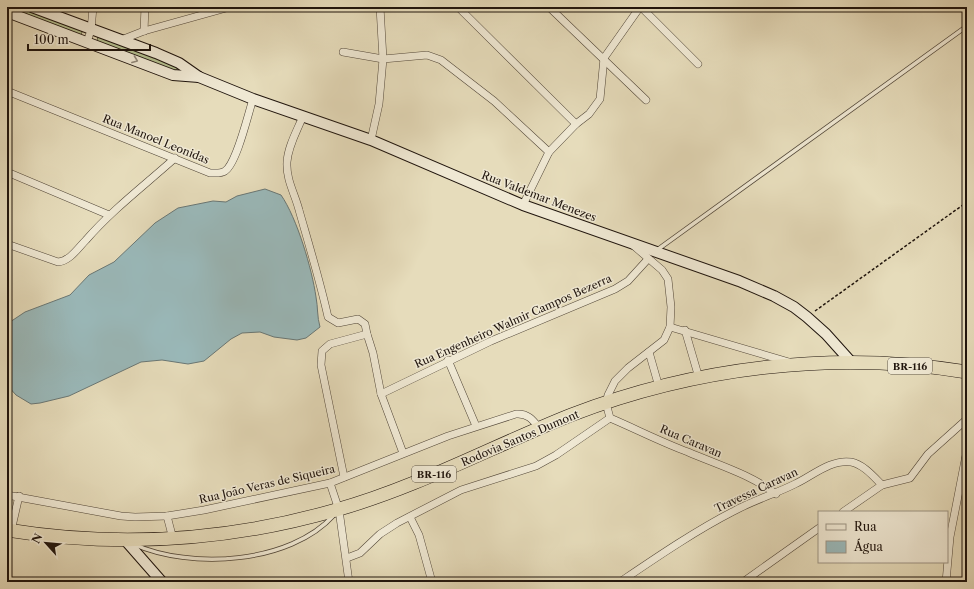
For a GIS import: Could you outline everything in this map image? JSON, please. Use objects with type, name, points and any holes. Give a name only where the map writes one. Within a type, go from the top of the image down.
[{"type":"highway","name":"Rodovia Santos Dumont","points":[[9,530],[79,540],[126,541],[173,539],[256,529],[339,510],[412,483],[606,402],[698,378],[796,365],[852,363],[966,374]]},
{"type":"main road","points":[[32,7],[179,63],[199,77]]},
{"type":"main road","points":[[7,12],[173,75],[199,77]]},
{"type":"main road","name":"Rua Valdemar Menezes","points":[[199,77],[253,99],[371,140],[523,204],[632,244],[651,256],[774,296],[794,307],[807,317],[826,334],[852,363]]},
{"type":"main road","points":[[126,541],[162,582]]},
{"type":"street","points":[[87,42],[92,30],[93,7]]},
{"type":"street","points":[[144,31],[145,7]]},
{"type":"street","points":[[121,40],[144,31],[230,7]]},
{"type":"street","points":[[371,140],[379,104],[383,59],[380,7]]},
{"type":"street","points":[[458,7],[576,124]]},
{"type":"street","points":[[549,7],[604,58],[646,100]]},
{"type":"street","points":[[523,204],[549,152],[576,124],[589,114],[600,99],[604,58],[632,20],[644,8],[698,64]]},
{"type":"street","points":[[343,52],[383,59],[427,55],[441,60],[494,101],[549,152]]},
{"type":"street","name":"Rua Manoel Leonidas","points":[[7,91],[210,173],[225,172],[237,151],[253,99]]},
{"type":"street","points":[[303,116],[289,151],[288,172],[290,187],[298,206],[316,268],[328,317],[338,323],[358,319],[366,324],[381,394],[403,453]]},
{"type":"street","points":[[7,244],[58,262],[62,262],[73,254],[109,215],[174,158]]},
{"type":"street","points":[[7,172],[109,215]]},
{"type":"street","points":[[347,558],[360,552],[388,528],[410,516],[468,488],[509,476],[536,466],[556,455],[610,418],[606,402],[615,381],[628,368],[664,340],[670,327],[671,307],[668,278],[651,256]]},
{"type":"street","name":"Rua Engenheiro Walmir Campos Bezerra","points":[[381,394],[448,360],[615,289],[634,275],[651,256]]},
{"type":"street","points":[[670,327],[685,330],[796,365]]},
{"type":"street","points":[[685,330],[698,378]]},
{"type":"street","points":[[344,477],[321,365],[321,354],[324,348],[330,344],[347,338],[367,334]]},
{"type":"street","points":[[650,352],[659,387]]},
{"type":"street","points":[[448,360],[476,426]]},
{"type":"street","name":"Rua João Veras de Siqueira","points":[[7,495],[121,516],[166,516],[204,510],[330,483],[403,453],[476,426],[516,414],[522,413],[530,417],[540,429]]},
{"type":"street","name":"Rua Caravan","points":[[610,418],[748,477],[776,494]]},
{"type":"street","points":[[844,511],[882,486],[910,478],[928,454],[967,419]]},
{"type":"street","points":[[948,560],[950,537],[967,450]]},
{"type":"street","name":"Travessa Caravan","points":[[620,582],[732,511],[776,494],[829,466],[844,462],[855,463],[867,471],[882,486]]},
{"type":"street","points":[[330,483],[339,510],[347,558],[349,582]]},
{"type":"street","points":[[9,530],[19,496]]},
{"type":"street","points":[[166,516],[173,539]]},
{"type":"street","points":[[410,516],[419,535],[432,582]]},
{"type":"street","points":[[743,582],[818,529]]},
{"type":"street","points":[[946,582],[948,563]]},
{"type":"lane","points":[[651,256],[967,26]]},
{"type":"lane","points":[[126,541],[160,552],[194,558],[217,560],[248,556],[272,552],[296,543],[315,531],[339,510]]},
{"type":"path","points":[[807,317],[967,202]]},
{"type":"green space","points":[[7,7],[22,7],[81,29],[82,33],[79,36],[7,9]]},
{"type":"green space","points":[[98,36],[180,65],[178,72],[97,41]]},
{"type":"water","points":[[265,189],[281,195],[293,217],[307,258],[317,301],[320,327],[306,338],[297,340],[274,337],[260,332],[242,333],[231,339],[204,361],[188,364],[162,360],[141,362],[69,396],[40,403],[31,404],[16,395],[7,385],[7,324],[25,312],[70,295],[89,275],[114,262],[155,223],[178,208],[213,201],[226,202],[237,196]]}]
